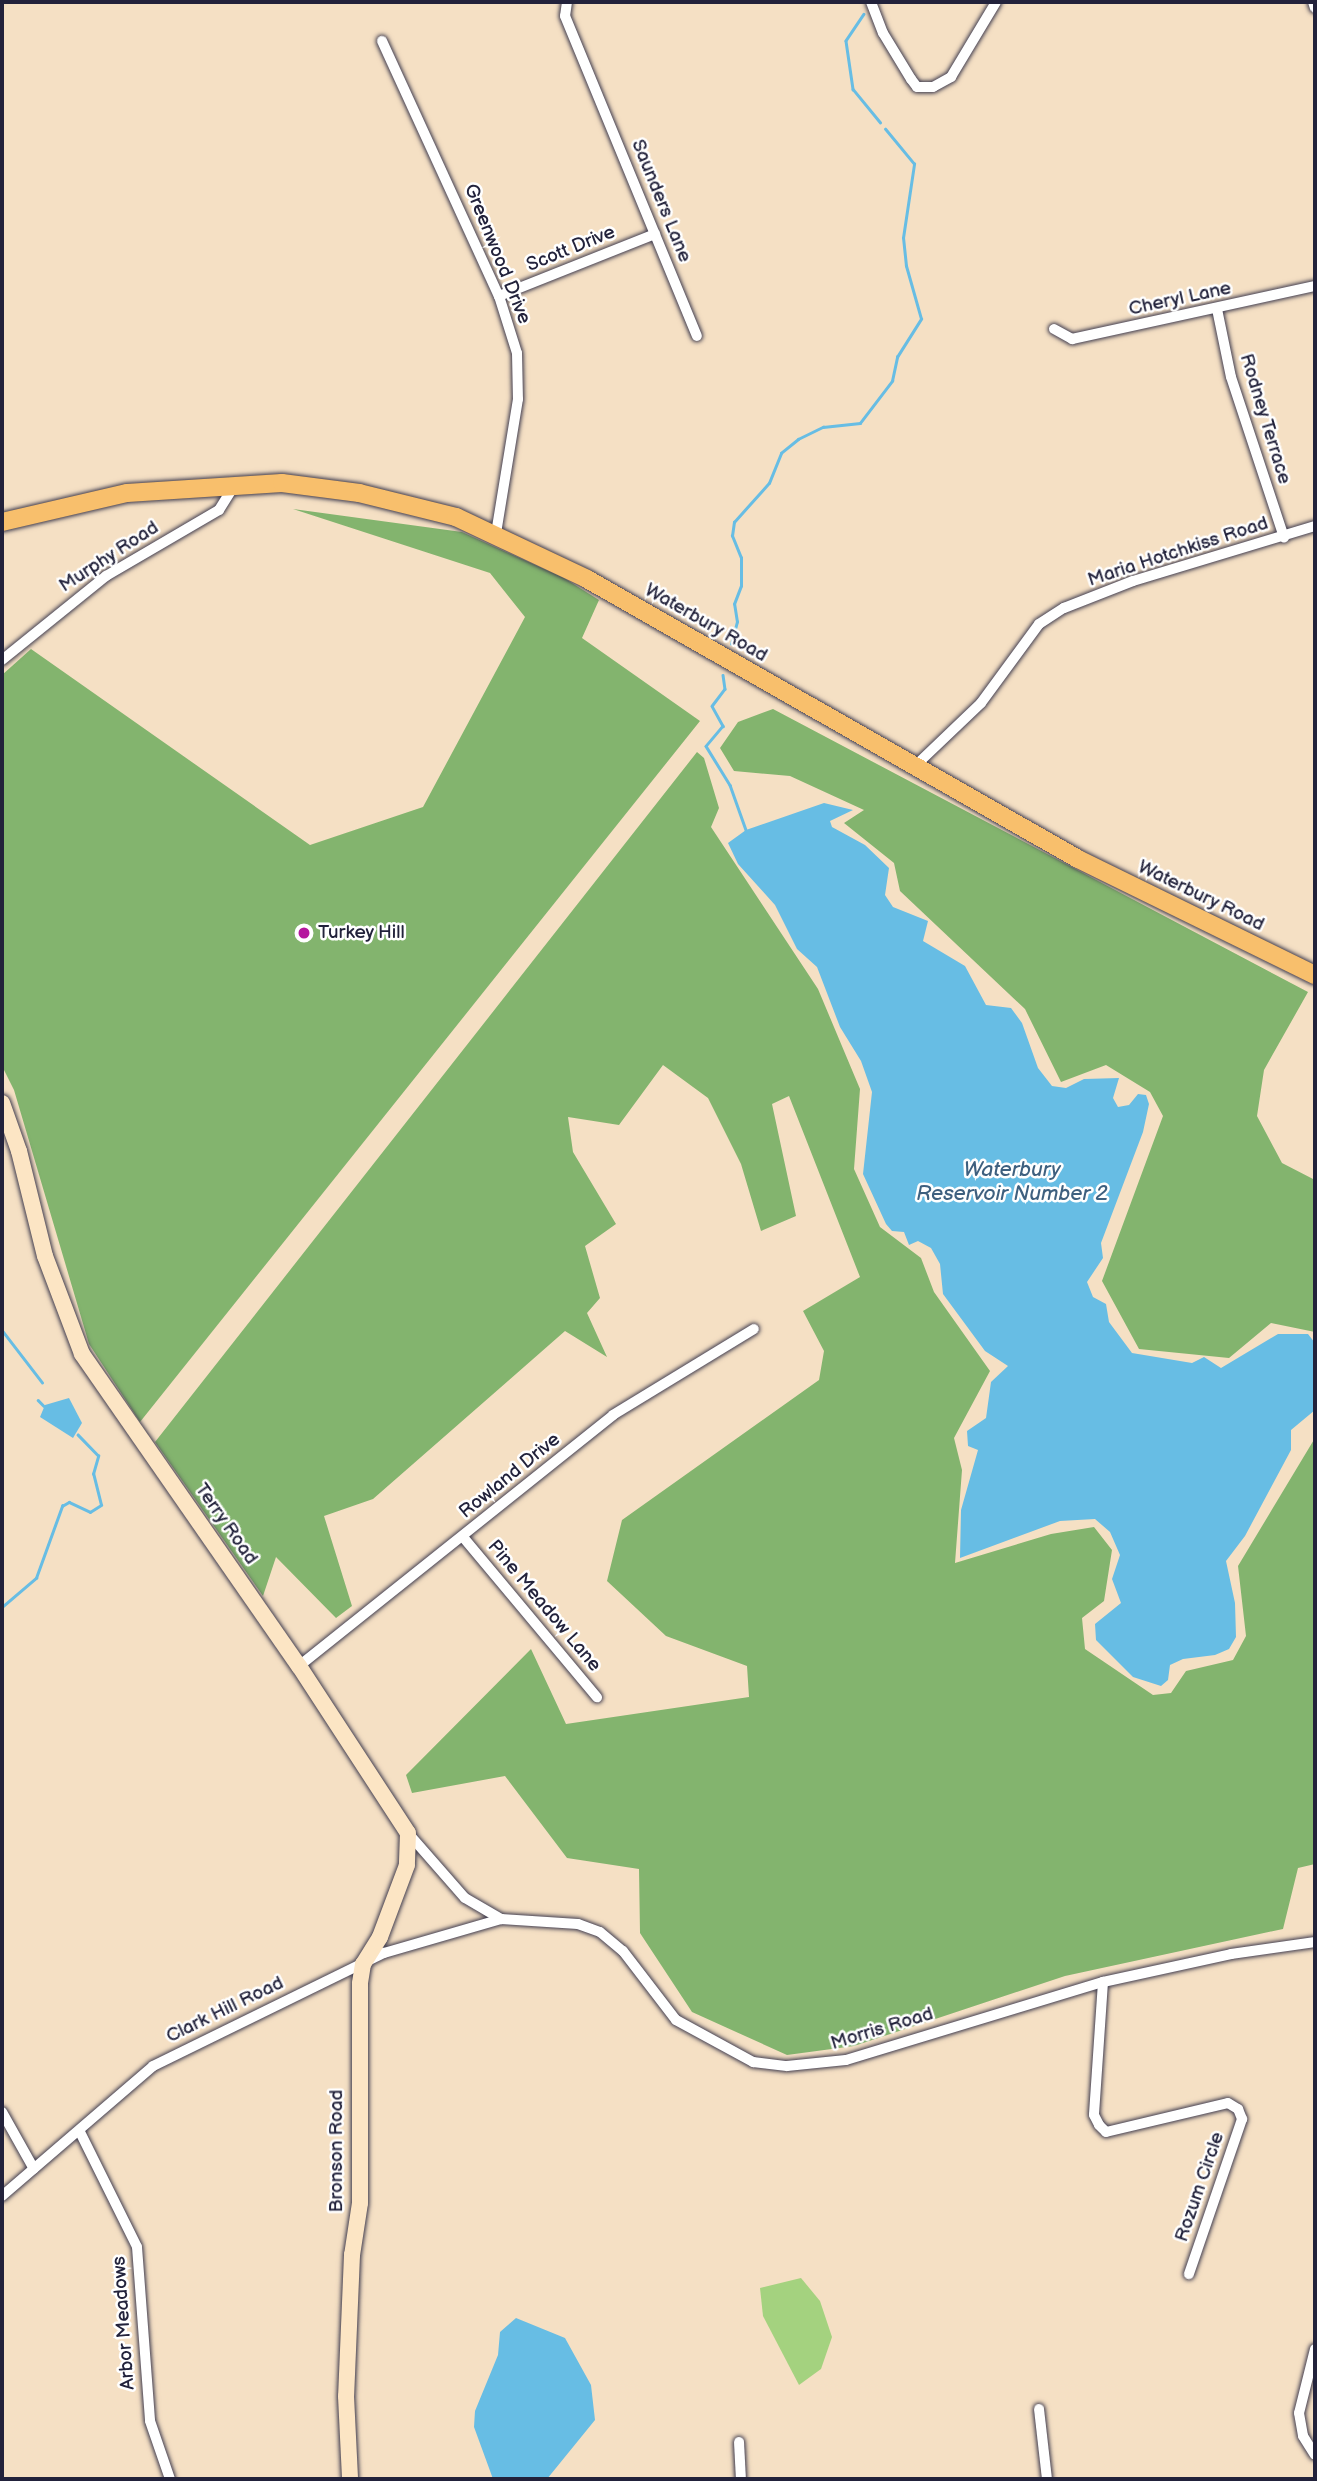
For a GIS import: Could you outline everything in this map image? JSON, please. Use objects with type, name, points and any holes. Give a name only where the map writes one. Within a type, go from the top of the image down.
[{"type":"main road","name":"Waterbury Road","points":[[2,522],[127,493],[282,483],[359,493],[456,517],[587,579],[913,768],[1078,859],[1315,975]]},
{"type":"street","name":"Saunders Lane","points":[[566,2],[565,16],[696,336]]},
{"type":"street","points":[[871,2],[883,33],[917,87],[933,87],[951,78],[996,2]]},
{"type":"street","points":[[1313,2],[1315,8]]},
{"type":"street","name":"Greenwood Drive","points":[[382,41],[499,296],[517,353],[518,399],[496,534]]},
{"type":"street","name":"Scott Drive","points":[[499,296],[656,234]]},
{"type":"street","name":"Cheryl Lane","points":[[1054,329],[1072,339],[1315,286]]},
{"type":"street","name":"Rodney Terrace","points":[[1217,309],[1231,377],[1284,537]]},
{"type":"street","name":"Murphy Road","points":[[2,660],[106,576],[219,510],[234,486]]},
{"type":"street","name":"Maria Hotchkiss Road","points":[[913,768],[981,703],[1039,624],[1064,608],[1133,581],[1315,526]]},
{"type":"street","name":"Terry Road","points":[[2,1103],[19,1151],[45,1256],[82,1354],[299,1666],[408,1833],[465,1898],[501,1919]]},
{"type":"street","name":"Rowland Drive","points":[[299,1666],[463,1538],[613,1415],[754,1329]]},
{"type":"street","name":"Pine Meadow Lane","points":[[463,1538],[597,1697]]},
{"type":"street","name":"Bronson Road","points":[[350,2479],[346,2396],[352,2255],[360,2203],[358,2072],[363,1964],[380,1937],[407,1865],[408,1833]]},
{"type":"street","name":"Clark Hill Road","points":[[2,2196],[34,2169],[55,2146],[80,2132],[153,2066],[384,1953],[501,1919]]},
{"type":"street","name":"Morris Road","points":[[501,1919],[578,1924],[600,1932],[623,1951],[676,2020],[753,2062],[787,2067],[846,2060],[1103,1982],[1231,1954],[1315,1942]]},
{"type":"street","name":"Rozum Circle","points":[[1103,1982],[1094,2115],[1106,2132],[1228,2103],[1238,2109],[1241,2119],[1189,2274]]},
{"type":"street","points":[[2,2112],[34,2169]]},
{"type":"street","name":"Arbor Meadows","points":[[80,2132],[137,2247],[150,2421],[170,2479]]},
{"type":"street","points":[[1315,2348],[1299,2413],[1303,2436],[1315,2455]]},
{"type":"street","points":[[1039,2409],[1047,2479]]},
{"type":"street","points":[[738,2442],[741,2479]]},
{"type":"green space","points":[[293,509],[462,532],[564,578],[599,600],[582,638],[700,721],[140,1422],[89,1344],[14,1090],[2,1066],[2,675],[31,649],[310,845],[423,807],[525,617],[490,573]]},
{"type":"green space","points":[[773,709],[1308,992],[1264,1070],[1257,1116],[1282,1163],[1315,1180],[1315,1332],[1271,1323],[1229,1358],[1139,1349],[1102,1281],[1163,1116],[1150,1092],[1106,1065],[1061,1082],[1025,1009],[900,891],[894,863],[844,823],[864,810],[790,776],[734,771],[720,748],[738,722]]},
{"type":"green space","points":[[697,752],[704,758],[719,808],[711,827],[818,989],[860,1089],[854,1169],[880,1227],[921,1258],[934,1292],[990,1371],[954,1438],[962,1470],[955,1563],[1051,1534],[1094,1527],[1112,1550],[1104,1601],[1082,1618],[1085,1649],[1153,1695],[1171,1693],[1186,1671],[1233,1660],[1246,1636],[1238,1566],[1315,1438],[1315,1864],[1298,1868],[1283,1929],[1065,1976],[854,2046],[787,2055],[692,2012],[640,1933],[639,1869],[567,1858],[505,1776],[412,1793],[406,1775],[531,1649],[566,1724],[749,1697],[747,1666],[666,1636],[607,1581],[622,1520],[819,1380],[824,1351],[803,1311],[860,1277],[789,1096],[772,1104],[796,1216],[761,1231],[741,1164],[708,1098],[663,1065],[619,1125],[568,1117],[573,1152],[616,1224],[585,1246],[600,1298],[587,1313],[607,1357],[565,1331],[373,1499],[324,1516],[352,1606],[336,1618],[276,1557],[263,1596],[155,1442]]},
{"type":"green space","points":[[801,2278],[820,2301],[832,2337],[821,2369],[799,2385],[763,2316],[760,2288]]},
{"type":"water","name":"Waterbury Reservoir Number 2","points":[[824,803],[853,810],[830,821],[832,827],[865,845],[889,868],[885,895],[893,907],[928,921],[923,941],[965,966],[986,1005],[1011,1008],[1022,1023],[1038,1068],[1052,1086],[1066,1088],[1084,1079],[1119,1078],[1113,1098],[1118,1107],[1129,1105],[1138,1094],[1146,1095],[1149,1104],[1143,1132],[1101,1243],[1103,1258],[1087,1282],[1093,1297],[1106,1304],[1109,1322],[1132,1353],[1192,1363],[1204,1357],[1221,1368],[1278,1334],[1308,1334],[1315,1343],[1315,1410],[1291,1430],[1291,1450],[1245,1536],[1226,1561],[1235,1603],[1236,1637],[1229,1649],[1215,1655],[1183,1659],[1170,1665],[1168,1680],[1161,1686],[1133,1677],[1096,1640],[1095,1624],[1121,1603],[1112,1579],[1120,1555],[1110,1532],[1095,1519],[1060,1521],[960,1558],[961,1510],[978,1450],[968,1446],[967,1431],[986,1418],[991,1382],[1008,1366],[985,1351],[943,1294],[940,1264],[931,1248],[918,1241],[909,1245],[904,1232],[892,1231],[886,1224],[863,1174],[872,1092],[861,1061],[840,1027],[817,967],[797,949],[775,905],[738,864],[728,843],[746,830]]},
{"type":"water","points":[[69,1398],[82,1423],[73,1438],[40,1417],[45,1405]]},
{"type":"water","points":[[516,2318],[565,2338],[591,2385],[595,2420],[547,2479],[493,2479],[474,2427],[475,2411],[498,2355],[500,2332]]},
{"type":"waterway","points":[[864,14],[846,41],[853,89],[880,122]]},
{"type":"waterway","points":[[731,644],[737,622],[734,604],[741,586],[741,558],[732,536],[734,522],[769,483],[781,453],[798,439],[823,427],[860,423],[892,381],[897,357],[921,319],[906,266],[903,238],[914,164],[885,129]]},
{"type":"waterway","points":[[723,675],[725,689],[712,706],[723,726],[706,746],[730,785],[746,830]]},
{"type":"waterway","points":[[2,1330],[42,1382]]},
{"type":"waterway","points":[[38,1400],[44,1406]]},
{"type":"waterway","points":[[2,1607],[36,1578],[62,1506],[69,1502],[90,1512],[101,1505],[93,1474],[98,1456],[78,1435]]},
{"type":"place","name":"Turkey Hill","points":[[304,933]]}]
